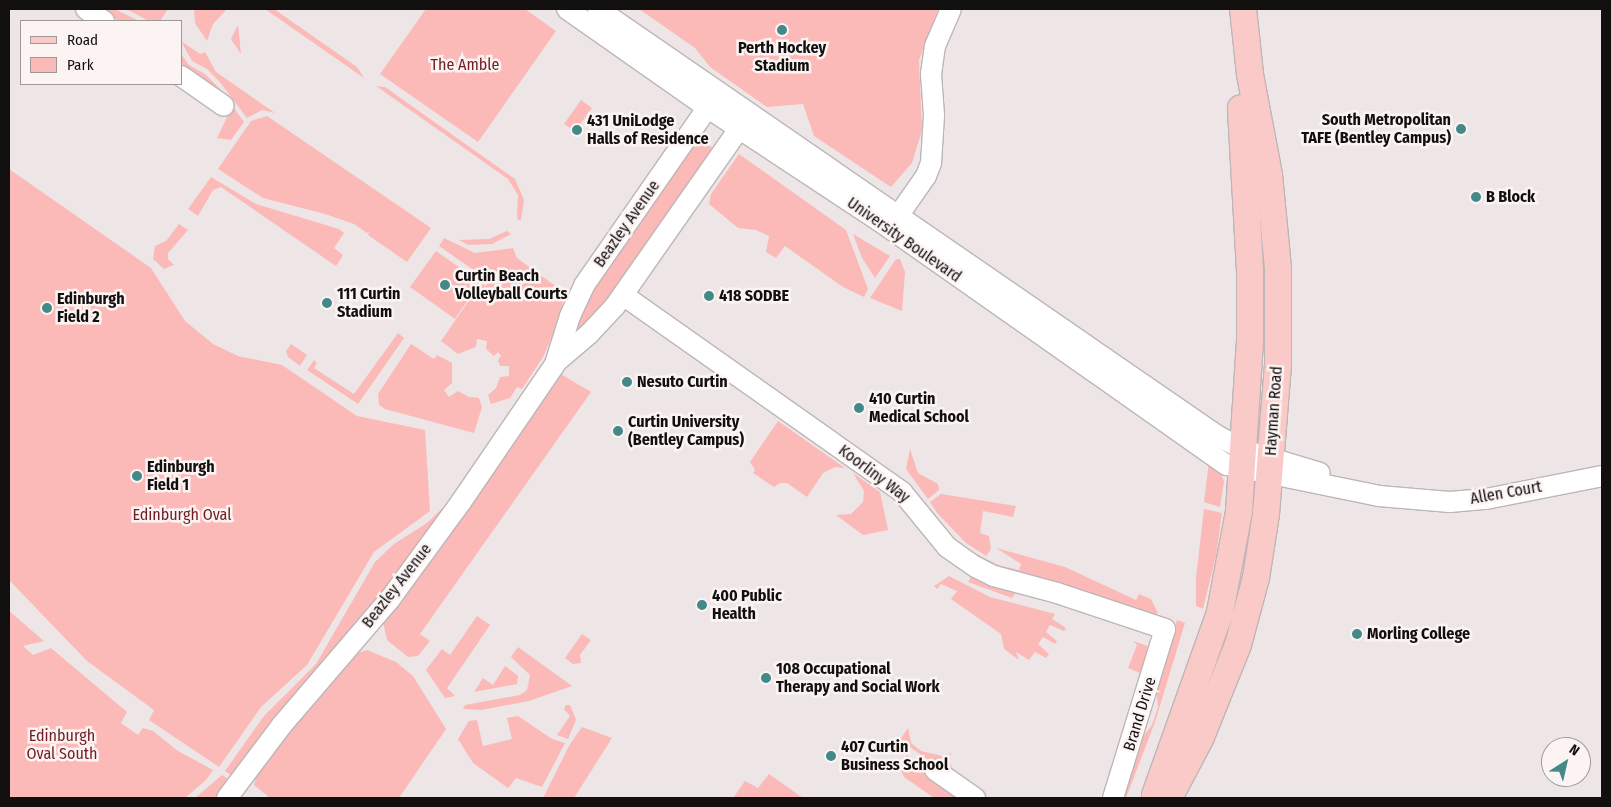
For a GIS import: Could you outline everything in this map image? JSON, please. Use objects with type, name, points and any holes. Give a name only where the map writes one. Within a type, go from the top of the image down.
[{"type":"main road","name":"Hayman Road","points":[[1154,798],[1220,612],[1234,546],[1243,460],[1250,341],[1250,271],[1239,85],[1227,9]]},
{"type":"main road","name":"Hayman Road","points":[[1169,798],[1201,737],[1238,645],[1259,564],[1270,467],[1278,366],[1276,239],[1269,175],[1246,52],[1243,9]]},
{"type":"street","points":[[86,9],[102,20]]},
{"type":"street","name":"University Boulevard","points":[[567,9],[745,120],[1201,425],[1243,460]]},
{"type":"street","name":"University Boulevard","points":[[598,9],[713,100]]},
{"type":"street","points":[[888,217],[926,176],[930,163],[934,115],[931,74],[935,46],[951,9]]},
{"type":"street","points":[[182,77],[224,106]]},
{"type":"street","name":"Beazley Avenue","points":[[555,364],[570,316],[585,284],[713,100]]},
{"type":"street","name":"Beazley Avenue","points":[[227,798],[282,725],[403,582],[555,364],[600,324],[623,295],[745,120]]},
{"type":"street","name":"Koorliny Way","points":[[623,295],[902,492],[947,547],[976,567],[1011,582],[1057,593],[1165,629]]},
{"type":"street","name":"Allen Court","points":[[1243,460],[1379,496],[1450,502],[1486,499],[1602,476]]},
{"type":"street","name":"Brand Drive","points":[[1113,798],[1165,629]]},
{"type":"street","points":[[935,770],[975,798]]},
{"type":"green space","points":[[101,9],[115,9],[137,20],[118,20]]},
{"type":"green space","points":[[126,9],[168,9],[161,20],[147,20]]},
{"type":"green space","points":[[194,9],[227,9],[213,24],[207,41],[195,23]]},
{"type":"green space","points":[[265,9],[274,9],[357,67],[364,78]]},
{"type":"green space","name":"The Amble","points":[[426,9],[525,9],[556,31],[478,142],[380,74]]},
{"type":"green space","points":[[639,9],[938,9],[919,60],[922,130],[912,163],[891,187],[814,136],[803,104],[767,107],[710,67],[695,48]]},
{"type":"green space","points":[[238,25],[241,54],[231,39]]},
{"type":"green space","points":[[182,42],[200,54],[205,52],[216,72],[275,113],[262,110],[247,118],[219,81],[207,69],[192,61]]},
{"type":"green space","points":[[182,55],[189,65],[205,74],[221,90],[244,122],[231,140],[217,138],[229,113],[218,91],[182,66]]},
{"type":"green space","points":[[376,86],[385,87],[515,179],[524,200],[521,220],[518,220],[517,215],[518,195],[508,179]]},
{"type":"green space","points":[[581,100],[592,108],[575,131],[564,124]]},
{"type":"green space","points":[[267,116],[431,228],[407,262],[368,235],[369,231],[367,233],[354,224],[325,214],[263,198],[218,169],[251,121]]},
{"type":"green space","points":[[694,135],[718,152],[647,256],[569,344],[576,312]]},
{"type":"green space","points":[[739,154],[846,230],[868,289],[864,297],[843,287],[785,246],[776,258],[766,252],[769,236],[756,230],[738,228],[709,204],[711,194]]},
{"type":"green space","name":"Edinburgh Oval","points":[[9,169],[151,268],[185,321],[213,344],[238,356],[282,365],[357,416],[425,430],[430,511],[374,552],[307,665],[261,707],[219,767],[149,720],[154,710],[87,661],[9,580]]},
{"type":"green space","points":[[211,177],[256,204],[339,229],[344,233],[334,248],[343,255],[336,266],[221,187],[213,190],[198,216],[188,209]]},
{"type":"green space","points":[[179,224],[188,230],[168,253],[168,259],[174,265],[164,269],[153,259],[155,246],[166,241]]},
{"type":"green space","points":[[507,231],[511,234],[492,244],[468,245],[459,240],[489,239]]},
{"type":"green space","points":[[853,234],[890,256],[875,278],[862,258]]},
{"type":"green space","points":[[444,238],[475,253],[513,248],[517,258],[565,293],[558,323],[543,357],[522,389],[517,387],[510,398],[491,404],[488,395],[496,388],[500,377],[509,376],[509,366],[500,366],[498,360],[501,356],[498,352],[494,356],[486,349],[487,341],[477,339],[476,347],[458,354],[441,341],[481,283],[486,286],[488,280],[439,246]]},
{"type":"green space","name":"Curtin Beach Volleyball Courts","points":[[436,251],[480,282],[455,319],[410,287]]},
{"type":"green space","points":[[896,259],[900,259],[905,272],[902,311],[870,298]]},
{"type":"green space","points":[[398,333],[404,338],[358,404],[307,370],[314,360],[317,363],[314,368],[354,394]]},
{"type":"green space","points":[[291,344],[307,355],[300,366],[288,357],[286,351]]},
{"type":"green space","points":[[411,344],[434,359],[437,355],[452,363],[452,383],[444,390],[449,397],[458,391],[469,397],[479,398],[482,407],[474,433],[385,409],[379,405],[378,394]]},
{"type":"green space","points":[[559,373],[591,392],[420,634],[430,641],[418,656],[408,657],[387,640],[383,622]]},
{"type":"green space","points":[[778,421],[845,468],[835,467],[823,473],[807,497],[787,483],[780,483],[774,487],[753,473],[755,470],[750,462]]},
{"type":"green space","points":[[910,449],[918,473],[938,484],[939,490],[928,499],[906,469]]},
{"type":"green space","points":[[1209,461],[1221,473],[1224,482],[1220,507],[1204,502]]},
{"type":"green space","points":[[853,473],[880,492],[888,530],[863,535],[836,515],[851,514],[863,502],[864,491]]},
{"type":"green space","points":[[941,494],[1016,506],[1013,517],[983,511],[980,533],[989,536],[991,549],[986,556],[966,543],[938,514],[930,502]]},
{"type":"green space","points":[[450,501],[396,578],[233,777],[225,771],[264,716],[316,664],[375,562],[394,544],[427,523]]},
{"type":"green space","points":[[1204,509],[1222,513],[1216,556],[1203,609],[1196,606],[1196,578]]},
{"type":"green space","points":[[996,548],[1065,567],[1136,600],[1139,594],[1151,599],[1158,613],[1153,615],[996,569],[967,549],[998,565],[1019,570],[1021,564]]},
{"type":"green space","points":[[974,572],[1017,590],[1012,598],[968,582]]},
{"type":"green space","points":[[949,576],[990,597],[1055,614],[1052,619],[1066,628],[1064,631],[1050,625],[1046,632],[1057,641],[1055,644],[1043,637],[1038,644],[1049,654],[1046,658],[1035,652],[1029,660],[1016,652],[1019,660],[1004,649],[1001,634],[951,599],[957,591],[941,584],[937,589],[934,586]]},
{"type":"green space","name":"Edinburgh Oval South","points":[[9,611],[44,641],[23,646],[33,655],[51,648],[127,712],[121,723],[138,735],[143,728],[153,731],[178,751],[213,770],[206,780],[185,798],[9,798]]},
{"type":"green space","points":[[477,616],[490,625],[447,688],[455,696],[445,698],[426,670],[442,649],[450,655]]},
{"type":"green space","points":[[1177,620],[1185,623],[1155,722],[1126,798],[1122,798],[1141,739],[1152,725],[1158,707],[1156,689]]},
{"type":"green space","points":[[582,634],[591,640],[580,655],[581,663],[573,664],[565,658]]},
{"type":"green space","points":[[1133,641],[1148,646],[1140,673],[1128,668],[1137,645]]},
{"type":"green space","points":[[518,647],[572,686],[529,701],[481,710],[463,709],[465,705],[520,695],[527,690],[530,675],[511,657]]},
{"type":"green space","points":[[367,650],[396,662],[413,676],[446,729],[399,798],[270,798],[254,785],[258,769],[355,654]]},
{"type":"green space","points":[[505,666],[518,676],[517,684],[474,692],[483,678],[493,685]]},
{"type":"green space","points":[[566,705],[570,705],[576,720],[568,739],[557,735],[570,716],[564,709]]},
{"type":"green space","points":[[518,716],[552,739],[565,743],[542,787],[516,778],[508,788],[473,763],[458,739],[469,721],[477,720],[483,746],[512,739],[507,718]]},
{"type":"green space","points":[[582,727],[612,738],[574,798],[543,798],[570,744]]},
{"type":"green space","points":[[908,728],[911,743],[921,751],[942,756],[952,753],[946,761],[952,766],[947,773],[900,740]]},
{"type":"green space","points":[[907,755],[963,794],[959,798],[934,798],[904,777],[900,768]]},
{"type":"green space","points":[[769,774],[803,798],[733,798],[745,781],[758,788]]},
{"type":"green space","points":[[222,775],[230,780],[218,798],[195,798]]},
{"type":"place","name":"Perth Hockey Stadium","points":[[782,30]]},
{"type":"place","name":"South Metropolitan TAFE (Bentley Campus)","points":[[1461,129]]},
{"type":"place","name":"431 UniLodge Halls of Residence","points":[[577,130]]},
{"type":"place","name":"B Block","points":[[1476,197]]},
{"type":"place","name":"Curtin Beach Volleyball Courts","points":[[445,285]]},
{"type":"place","name":"418 SODBE","points":[[709,296]]},
{"type":"place","name":"111 Curtin Stadium","points":[[327,303]]},
{"type":"place","name":"Edinburgh Field 2","points":[[47,308]]},
{"type":"place","name":"Nesuto Curtin","points":[[627,382]]},
{"type":"place","name":"410 Curtin Medical School","points":[[859,408]]},
{"type":"place","name":"Curtin University (Bentley Campus)","points":[[618,431]]},
{"type":"place","name":"Edinburgh Field 1","points":[[137,476]]},
{"type":"place","name":"400 Public Health","points":[[702,605]]},
{"type":"place","name":"Morling College","points":[[1357,634]]},
{"type":"place","name":"108 Occupational Therapy and Social Work","points":[[766,678]]},
{"type":"place","name":"407 Curtin Business School","points":[[831,756]]}]
